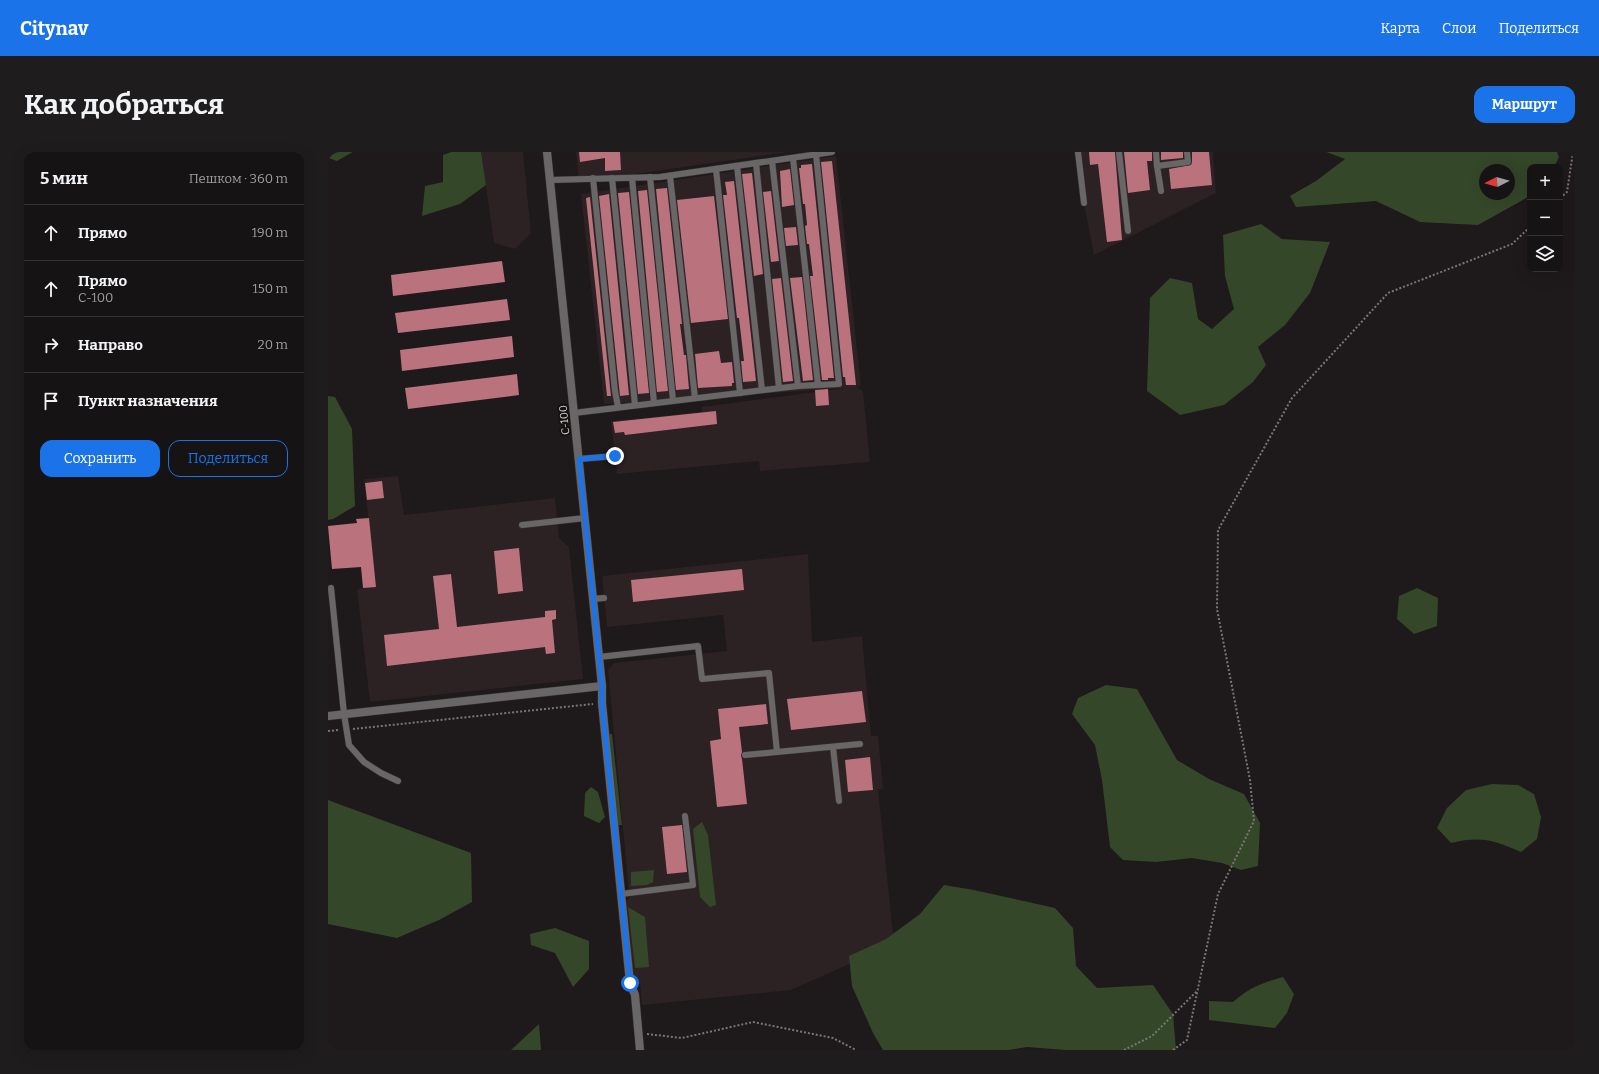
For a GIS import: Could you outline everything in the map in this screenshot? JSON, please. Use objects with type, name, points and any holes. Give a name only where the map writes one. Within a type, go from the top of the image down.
[{"type":"street","name":"С-100","points":[[547,152],[602,686],[602,703],[630,983],[635,995],[640,1050]]},
{"type":"street","points":[[328,716],[602,686]]},
{"type":"lane","points":[[550,180],[670,176],[832,152]]},
{"type":"lane","points":[[1078,152],[1084,203]]},
{"type":"lane","points":[[1119,152],[1128,231]]},
{"type":"lane","points":[[1156,152],[1160,191]]},
{"type":"lane","points":[[1157,166],[1188,162],[1187,152]]},
{"type":"lane","points":[[574,413],[779,388],[839,384],[816,154]]},
{"type":"lane","points":[[793,158],[818,385]]},
{"type":"lane","points":[[772,161],[798,386]]},
{"type":"lane","points":[[756,163],[779,388]]},
{"type":"lane","points":[[737,166],[762,390]]},
{"type":"lane","points":[[716,169],[740,393]]},
{"type":"lane","points":[[670,176],[695,398]]},
{"type":"lane","points":[[650,177],[673,400]]},
{"type":"lane","points":[[593,178],[615,391],[618,407]]},
{"type":"lane","points":[[612,178],[635,405]]},
{"type":"lane","points":[[632,178],[654,403]]},
{"type":"lane","points":[[579,459],[615,456]]},
{"type":"lane","points":[[522,525],[585,518]]},
{"type":"lane","points":[[331,588],[344,714],[349,744],[364,762],[381,773],[398,781]]},
{"type":"lane","points":[[593,599],[604,598]]},
{"type":"lane","points":[[599,657],[698,646],[702,679],[768,673],[777,752]]},
{"type":"lane","points":[[745,755],[860,744]]},
{"type":"lane","points":[[833,747],[839,801]]},
{"type":"lane","points":[[621,894],[693,885],[685,816]]},
{"type":"path","points":[[1563,195],[1567,192],[1573,152]]},
{"type":"path","points":[[1173,1050],[1187,1040],[1218,894],[1254,821],[1250,780],[1217,609],[1218,530],[1292,398],[1388,293],[1512,244],[1527,230]]},
{"type":"path","points":[[328,731],[602,703]]},
{"type":"path","points":[[1124,1050],[1152,1036],[1198,990]]},
{"type":"path","points":[[638,1028],[647,1034],[682,1038],[753,1022],[833,1038],[856,1050]]},
{"type":"shaded area","points":[[481,152],[523,152],[531,233],[515,249],[494,243]]},
{"type":"shaded area","points":[[576,152],[788,152],[579,182]]},
{"type":"shaded area","points":[[1074,152],[1213,152],[1216,193],[1094,255]]},
{"type":"shaded area","points":[[836,156],[861,386],[856,387],[863,391],[870,462],[760,471],[759,461],[617,474],[611,421],[702,412],[702,407],[846,388],[604,404],[581,194]]},
{"type":"shaded area","points":[[398,476],[404,515],[555,498],[559,538],[569,547],[583,679],[370,702],[357,589],[376,586],[364,479]]},
{"type":"shaded area","points":[[808,554],[812,642],[862,636],[871,736],[878,736],[883,789],[878,789],[894,944],[791,990],[642,1005],[640,984],[633,985],[624,903],[630,897],[608,670],[614,663],[727,651],[723,615],[607,627],[602,576]]},
{"type":"green space","points":[[328,152],[353,152],[337,161],[328,158]]},
{"type":"green space","points":[[451,152],[481,152],[486,185],[460,204],[422,216],[425,186],[443,182],[443,155]]},
{"type":"green space","points":[[1326,152],[1557,152],[1559,157],[1556,164],[1527,164],[1527,198],[1478,225],[1420,222],[1376,201],[1296,207],[1290,196],[1316,181],[1345,159]]},
{"type":"green space","points":[[1261,224],[1282,239],[1330,242],[1310,293],[1285,325],[1258,347],[1266,365],[1253,382],[1224,405],[1180,415],[1147,391],[1150,298],[1170,278],[1192,283],[1198,319],[1212,329],[1234,309],[1225,276],[1223,235]]},
{"type":"green space","points":[[328,396],[335,397],[352,429],[355,506],[333,519],[328,520]]},
{"type":"green space","points":[[1417,588],[1438,598],[1437,626],[1414,634],[1397,619],[1399,596]]},
{"type":"green space","points":[[1106,685],[1137,689],[1177,760],[1209,779],[1244,794],[1260,823],[1258,866],[1241,870],[1222,863],[1192,858],[1156,862],[1123,860],[1110,847],[1102,780],[1095,745],[1072,714],[1078,698]]},
{"type":"green space","points":[[608,734],[612,734],[622,825],[617,825]]},
{"type":"green space","points":[[1492,784],[1518,785],[1534,794],[1541,817],[1537,839],[1521,852],[1487,840],[1471,840],[1451,843],[1437,828],[1447,808],[1466,790]]},
{"type":"green space","points":[[591,787],[598,792],[605,817],[599,823],[584,816],[585,793]]},
{"type":"green space","points":[[328,800],[471,853],[472,902],[439,920],[397,938],[328,924]]},
{"type":"green space","points":[[702,822],[708,835],[716,905],[710,907],[700,897],[693,829]]},
{"type":"green space","points":[[654,870],[653,882],[647,885],[631,886],[631,872]]},
{"type":"green space","points":[[944,885],[1055,908],[1073,928],[1076,966],[1097,988],[1153,985],[1173,1014],[1176,1050],[1066,1050],[1027,1047],[1009,1050],[883,1050],[873,1033],[852,986],[849,956],[886,939],[920,914]]},
{"type":"green space","points":[[628,907],[645,917],[649,967],[635,968]]},
{"type":"green space","points":[[555,928],[589,941],[589,969],[573,987],[555,953],[531,945],[530,934]]},
{"type":"green space","points":[[1283,977],[1294,994],[1287,1013],[1275,1028],[1209,1020],[1209,1001],[1233,1002],[1256,986]]},
{"type":"green space","points":[[539,1024],[541,1050],[511,1050]]},
{"type":"building","points":[[579,152],[620,152],[621,170],[605,171],[605,158],[580,162]]},
{"type":"building","points":[[1089,152],[1115,152],[1122,240],[1107,242],[1098,164],[1090,165]]},
{"type":"building","points":[[1124,152],[1152,152],[1152,161],[1147,161],[1150,190],[1128,193]]},
{"type":"building","points":[[1161,152],[1183,152],[1183,158],[1161,160]]},
{"type":"building","points":[[1192,152],[1209,152],[1212,185],[1171,189],[1169,169],[1191,165]]},
{"type":"building","points":[[832,161],[856,385],[846,385],[845,377],[843,377],[821,162]]},
{"type":"building","points":[[812,164],[834,378],[828,378],[828,380],[822,380],[810,276],[813,276],[809,244],[807,244],[805,204],[803,204],[799,168],[801,168],[801,165]]},
{"type":"building","points":[[790,169],[794,205],[782,207],[780,171]]},
{"type":"building","points":[[752,173],[763,274],[754,276],[742,174]]},
{"type":"building","points":[[734,181],[756,381],[743,382],[741,361],[744,361],[739,318],[737,318],[723,195],[727,195],[725,182]]},
{"type":"building","points":[[667,188],[682,324],[680,324],[684,355],[686,355],[689,389],[676,390],[656,189]]},
{"type":"building","points":[[647,190],[668,391],[657,392],[638,191]]},
{"type":"building","points":[[771,191],[779,261],[771,262],[763,192]]},
{"type":"building","points":[[629,192],[649,393],[638,394],[618,193]]},
{"type":"building","points":[[609,194],[629,395],[620,396],[599,196]]},
{"type":"building","points":[[714,196],[728,319],[691,323],[677,200]]},
{"type":"building","points":[[590,197],[611,396],[607,396],[586,198]]},
{"type":"building","points":[[796,227],[798,245],[786,246],[784,228]]},
{"type":"building","points":[[502,261],[505,282],[393,296],[391,275]]},
{"type":"building","points":[[802,277],[813,380],[803,381],[790,278]]},
{"type":"building","points":[[781,278],[793,381],[783,382],[772,279]]},
{"type":"building","points":[[507,299],[510,320],[398,333],[395,313]]},
{"type":"building","points":[[512,336],[514,357],[402,371],[400,350]]},
{"type":"building","points":[[719,351],[721,363],[732,362],[734,383],[732,383],[732,386],[698,388],[695,354]]},
{"type":"building","points":[[517,374],[519,395],[408,409],[405,388]]},
{"type":"building","points":[[828,389],[829,405],[816,406],[815,390]]},
{"type":"building","points":[[716,411],[717,424],[625,435],[624,432],[615,433],[613,422]]},
{"type":"building","points":[[382,481],[384,498],[367,500],[365,483]]},
{"type":"building","points":[[369,518],[376,587],[363,588],[361,567],[332,569],[328,526],[357,523],[356,519]]},
{"type":"building","points":[[519,548],[523,591],[498,594],[494,551]]},
{"type":"building","points":[[742,569],[744,590],[633,602],[631,580]]},
{"type":"building","points":[[451,574],[457,627],[545,617],[545,611],[556,610],[556,619],[552,620],[555,653],[546,654],[545,647],[387,666],[384,635],[439,629],[433,576]]},
{"type":"building","points":[[862,691],[866,722],[791,730],[787,699]]},
{"type":"building","points":[[766,704],[768,724],[739,727],[747,804],[717,807],[710,741],[721,739],[718,709]]},
{"type":"building","points":[[870,757],[873,790],[848,792],[845,760]]},
{"type":"building","points":[[682,825],[687,872],[667,874],[662,827]]},
{"type":"route","points":[[615,456],[579,459],[630,983]]}]
